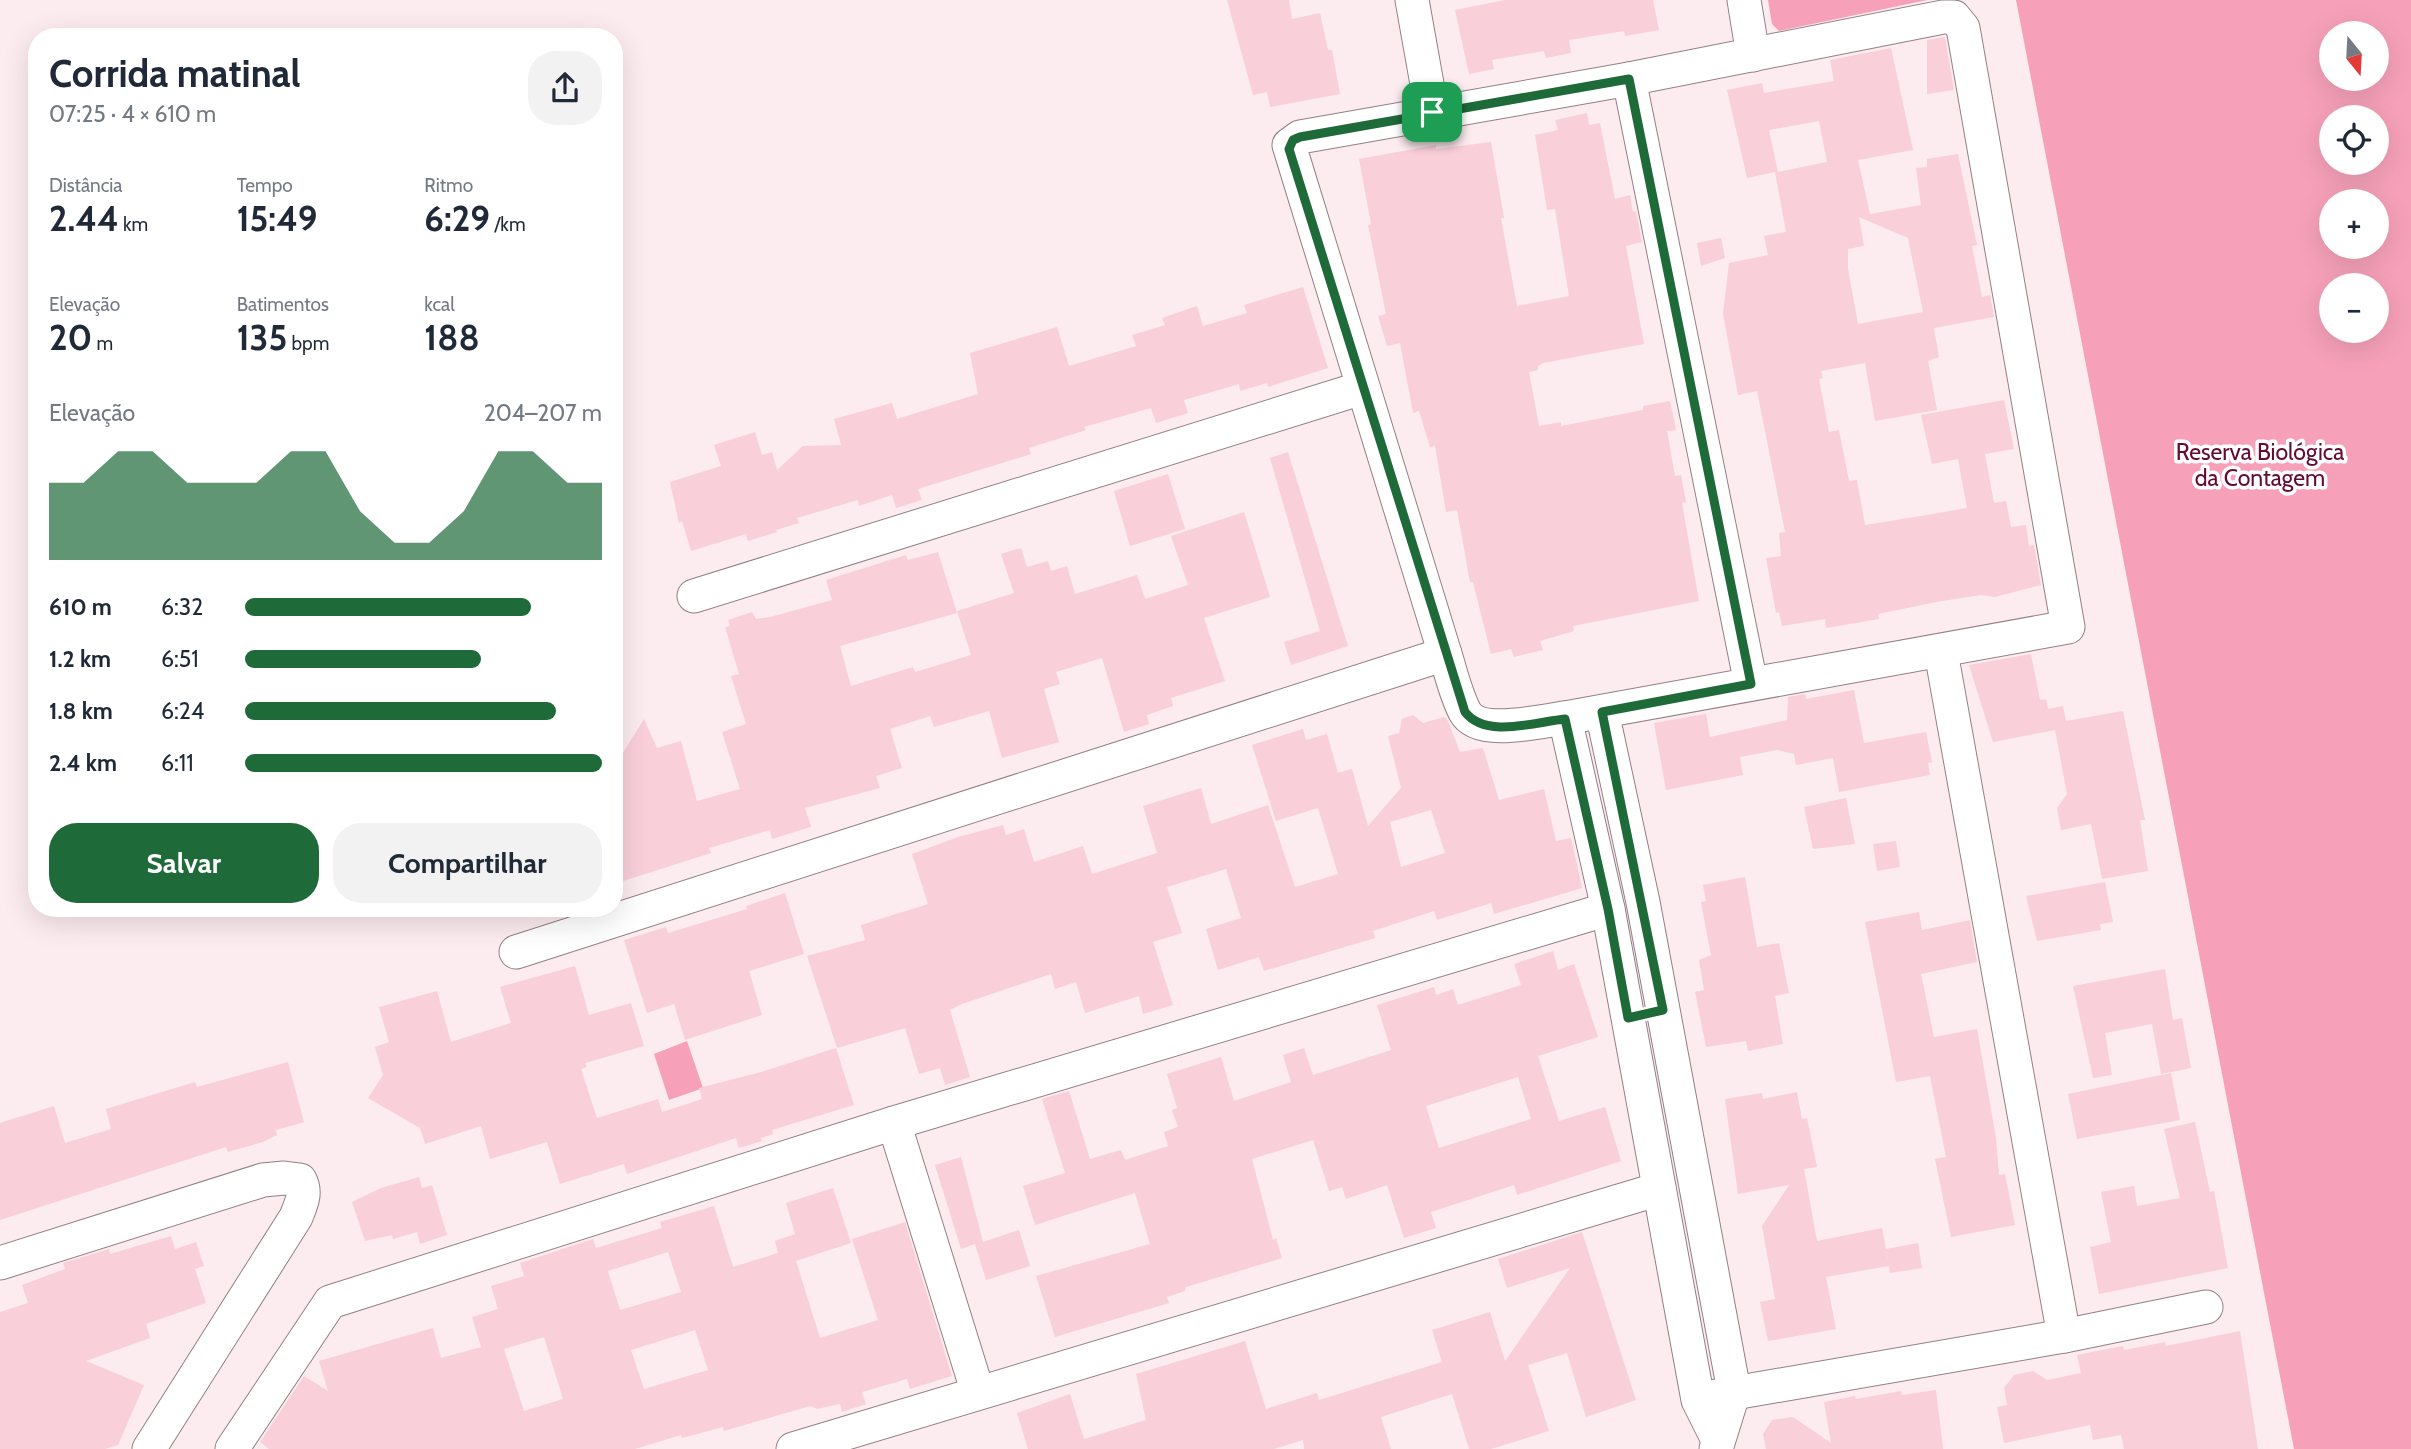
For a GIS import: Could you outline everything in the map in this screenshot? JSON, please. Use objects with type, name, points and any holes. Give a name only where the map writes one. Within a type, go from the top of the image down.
[{"type":"street","points":[[1412,0],[1432,112]]},
{"type":"street","points":[[1744,0],[1753,55]]},
{"type":"street","points":[[1943,17],[1954,17],[1963,28],[2068,627],[1565,719],[1480,725],[1465,712],[1362,388],[1289,145],[1300,137],[1629,79],[1943,17]]},
{"type":"street","points":[[1629,79],[1751,684]]},
{"type":"street","points":[[694,596],[1362,388]]},
{"type":"street","points":[[1941,652],[2064,1336]]},
{"type":"street","points":[[516,952],[1445,654]]},
{"type":"street","points":[[1602,712],[1663,1010],[1734,1391],[1717,1443]]},
{"type":"street","points":[[1565,719],[1608,909],[1699,1400],[1717,1443]]},
{"type":"street","points":[[232,1449],[330,1302],[894,1123],[1608,909]]},
{"type":"street","points":[[1628,1018],[1663,1010]]},
{"type":"street","points":[[894,1123],[978,1392]]},
{"type":"street","points":[[0,1263],[263,1180],[300,1180],[304,1187],[303,1201],[296,1217],[149,1449]]},
{"type":"street","points":[[793,1449],[1659,1189]]},
{"type":"street","points":[[1699,1400],[1734,1391],[2064,1336],[2206,1307]]},
{"type":"green space","points":[[1768,0],[1927,0],[1779,31],[1772,24]]},
{"type":"green space","name":"Reserva Biológica da Contagem","points":[[2016,0],[2411,0],[2411,1449],[2294,1449]]},
{"type":"green space","points":[[687,1041],[703,1088],[669,1100],[654,1054]]},
{"type":"building","points":[[1227,0],[1289,0],[1292,19],[1320,13],[1328,50],[1332,50],[1340,94],[1270,107],[1267,92],[1253,95]]},
{"type":"building","points":[[1505,0],[1653,0],[1659,30],[1625,36],[1624,31],[1569,40],[1571,53],[1546,58],[1544,51],[1492,60],[1494,69],[1469,74],[1455,10]]},
{"type":"building","points":[[1945,37],[1954,90],[1927,94],[1927,40]]},
{"type":"building","points":[[1891,48],[1913,150],[1858,160],[1870,214],[1921,205],[1916,168],[1927,167],[1927,159],[1958,154],[1977,245],[1972,246],[1982,297],[1990,295],[1994,317],[1934,328],[1939,357],[1928,361],[1937,410],[1875,421],[1865,363],[1821,371],[1823,378],[1819,379],[1829,432],[1839,430],[1849,481],[1857,480],[1865,525],[1967,508],[1958,459],[1932,464],[1921,415],[2004,400],[2014,449],[1985,454],[1994,503],[2006,501],[2011,527],[2026,525],[2029,546],[2034,545],[2041,585],[1995,597],[1981,595],[1936,602],[1878,614],[1879,619],[1826,628],[1825,619],[1782,626],[1779,612],[1776,613],[1766,558],[1781,556],[1779,533],[1785,532],[1757,391],[1738,395],[1723,314],[1729,263],[1768,255],[1764,236],[1786,232],[1775,172],[1747,178],[1727,90],[1762,83],[1764,93],[1834,81],[1830,60]],"holes":[[[1819,121],[1827,162],[1778,172],[1769,130]],[[1859,217],[1908,238],[1923,312],[1858,324],[1848,269],[1848,249],[1864,246]]]},
{"type":"building","points":[[1587,113],[1589,125],[1600,123],[1615,199],[1630,195],[1633,212],[1636,211],[1642,242],[1626,246],[1644,344],[1543,363],[1538,366],[1538,370],[1529,372],[1539,426],[1561,422],[1561,426],[1643,410],[1643,406],[1670,401],[1676,430],[1667,431],[1675,476],[1681,475],[1686,502],[1682,503],[1699,601],[1573,626],[1574,631],[1540,641],[1543,650],[1514,657],[1511,649],[1491,654],[1473,582],[1470,582],[1457,510],[1446,512],[1435,446],[1430,447],[1419,411],[1413,413],[1400,343],[1387,346],[1378,316],[1386,314],[1368,225],[1371,224],[1359,159],[1436,145],[1436,149],[1491,142],[1517,306],[1569,296],[1555,209],[1547,210],[1535,135],[1558,130],[1555,120]]},
{"type":"building","points":[[1721,238],[1725,258],[1701,266],[1697,243]]},
{"type":"building","points":[[1303,287],[1328,368],[1268,387],[1267,383],[1240,391],[1239,384],[1184,400],[1188,413],[1156,423],[1151,408],[1084,427],[1086,430],[1029,448],[1031,454],[918,489],[922,500],[896,508],[892,495],[859,506],[858,500],[797,518],[799,523],[748,541],[746,534],[691,551],[682,521],[679,523],[670,482],[721,466],[714,445],[755,432],[762,455],[772,452],[777,470],[803,446],[841,445],[834,419],[892,403],[897,419],[978,394],[970,353],[1057,327],[1069,366],[1136,346],[1132,335],[1165,325],[1162,318],[1197,306],[1203,326],[1247,313],[1244,305]]},
{"type":"building","points":[[1288,452],[1348,646],[1291,665],[1284,642],[1320,631],[1270,458]]},
{"type":"building","points":[[1168,474],[1185,529],[1130,546],[1114,491]]},
{"type":"building","points":[[1244,512],[1270,597],[1204,618],[1225,681],[1171,698],[1173,706],[1147,715],[1149,724],[1124,732],[1102,658],[1056,672],[1060,684],[1044,689],[1059,742],[1002,758],[989,711],[934,727],[930,716],[890,729],[902,768],[876,776],[880,788],[805,808],[811,827],[772,839],[770,830],[709,848],[711,853],[623,881],[623,753],[644,719],[657,748],[681,741],[697,801],[740,789],[722,732],[746,724],[731,676],[739,674],[725,627],[730,626],[728,620],[752,612],[756,619],[770,617],[832,600],[826,580],[906,555],[908,560],[938,552],[957,613],[840,646],[851,686],[913,667],[915,672],[971,655],[957,611],[1014,593],[1001,554],[1021,548],[1027,567],[1048,561],[1051,571],[1067,566],[1075,594],[1137,575],[1145,599],[1188,585],[1171,536]]},
{"type":"building","points":[[2031,654],[2040,700],[2046,699],[2048,709],[2063,706],[2066,721],[2123,711],[2145,820],[2140,820],[2148,871],[2102,879],[2091,824],[2061,830],[2057,808],[2067,794],[2055,730],[1993,742],[1969,665]]},
{"type":"building","points":[[1854,690],[1864,743],[1926,732],[1932,762],[1928,763],[1930,775],[1839,792],[1833,758],[1796,765],[1794,754],[1777,750],[1740,757],[1743,775],[1666,790],[1654,723],[1706,714],[1710,737],[1787,720],[1788,697],[1805,694],[1806,699]]},
{"type":"building","points":[[1413,715],[1423,723],[1444,717],[1460,752],[1483,748],[1499,800],[1544,789],[1556,841],[1571,838],[1582,888],[1494,914],[1491,903],[1437,920],[1434,911],[1373,931],[1375,938],[1264,971],[1259,957],[1218,970],[1206,929],[1241,918],[1226,869],[1167,887],[1182,933],[1153,942],[1173,1005],[1143,1014],[1139,996],[1085,1013],[1076,982],[1055,989],[1051,974],[962,1004],[950,1010],[970,1077],[945,1085],[940,1068],[919,1074],[905,1028],[837,1048],[807,956],[865,940],[861,925],[928,904],[912,854],[958,837],[1003,825],[1006,835],[1024,829],[1034,862],[1083,846],[1092,874],[1157,853],[1143,806],[1201,788],[1211,824],[1268,805],[1295,887],[1338,874],[1318,808],[1276,821],[1252,745],[1303,729],[1306,740],[1327,734],[1338,773],[1352,769],[1368,826],[1401,788],[1388,736],[1399,733],[1402,719]],"holes":[[[1431,810],[1445,853],[1401,867],[1390,822]]]},
{"type":"building","points":[[1846,798],[1855,844],[1813,849],[1804,807]]},
{"type":"building","points":[[1896,841],[1900,867],[1877,871],[1873,844]]},
{"type":"building","points":[[1745,877],[1757,947],[1779,943],[1789,993],[1775,996],[1783,1044],[1748,1051],[1746,1041],[1706,1047],[1695,992],[1704,990],[1699,960],[1711,955],[1701,902],[1706,901],[1703,885]]},
{"type":"building","points":[[2105,882],[2113,922],[2100,924],[2101,930],[2037,941],[2026,896]]},
{"type":"building","points":[[785,893],[804,954],[749,971],[762,1015],[685,1040],[674,1004],[647,1013],[624,940],[666,927],[668,933],[747,909],[746,906]]},
{"type":"building","points":[[1919,912],[1922,930],[1970,920],[1977,962],[1921,974],[1934,1037],[1977,1029],[1996,1138],[1999,1175],[2005,1174],[2015,1225],[1951,1237],[1935,1159],[1946,1157],[1930,1076],[1896,1082],[1865,922]]},
{"type":"building","points":[[1553,951],[1558,970],[1574,964],[1598,1037],[1538,1056],[1559,1121],[1605,1107],[1621,1161],[1517,1195],[1514,1185],[1431,1212],[1436,1228],[1404,1238],[1387,1185],[1346,1199],[1342,1187],[1329,1191],[1313,1140],[1252,1159],[1273,1240],[1276,1238],[1282,1258],[1186,1287],[1185,1291],[1167,1297],[1169,1303],[1055,1337],[1036,1276],[1150,1244],[1135,1193],[1035,1225],[1023,1186],[1065,1173],[1042,1099],[1069,1091],[1090,1159],[1121,1150],[1125,1160],[1168,1146],[1164,1132],[1178,1127],[1172,1110],[1177,1108],[1167,1074],[1221,1057],[1234,1101],[1291,1082],[1283,1055],[1304,1048],[1313,1075],[1391,1050],[1377,1005],[1434,987],[1436,995],[1453,989],[1458,1005],[1521,985],[1514,964]],"holes":[[[1518,1077],[1531,1119],[1439,1148],[1426,1106]]]},
{"type":"building","points":[[575,966],[589,1015],[631,1003],[644,1046],[585,1063],[587,1067],[581,1069],[597,1118],[658,1099],[662,1112],[702,1099],[699,1088],[836,1048],[854,1105],[772,1130],[773,1134],[761,1138],[762,1141],[739,1148],[736,1138],[627,1174],[624,1164],[560,1184],[547,1142],[490,1159],[481,1126],[425,1144],[420,1128],[368,1098],[383,1075],[375,1047],[389,1042],[379,1007],[437,991],[451,1042],[511,1023],[500,987]]},
{"type":"building","points":[[2165,969],[2173,1020],[2182,1018],[2191,1068],[2161,1074],[2152,1024],[2105,1033],[2112,1075],[2093,1078],[2073,986]]},
{"type":"building","points":[[288,1062],[304,1122],[276,1130],[277,1135],[263,1142],[228,1152],[226,1147],[0,1220],[0,1123],[54,1106],[65,1143],[111,1129],[106,1109],[195,1082],[197,1087]]},
{"type":"building","points":[[2171,1073],[2180,1120],[2077,1139],[2068,1094]]},
{"type":"building","points":[[1797,1092],[1802,1119],[1807,1118],[1817,1167],[1804,1169],[1817,1241],[1882,1228],[1889,1266],[1826,1277],[1836,1329],[1768,1341],[1760,1302],[1775,1299],[1762,1226],[1789,1185],[1738,1194],[1725,1099],[1762,1093],[1763,1099]]},
{"type":"building","points":[[2195,1122],[2210,1192],[2214,1191],[2228,1268],[2099,1294],[2090,1247],[2111,1242],[2101,1192],[2134,1186],[2137,1206],[2180,1198],[2164,1129]]},
{"type":"building","points":[[961,1157],[983,1242],[1019,1230],[1030,1266],[986,1280],[975,1244],[961,1249],[935,1165]]},
{"type":"building","points":[[419,1177],[422,1188],[432,1185],[447,1235],[420,1244],[417,1232],[393,1239],[392,1235],[365,1241],[352,1202],[381,1188]]},
{"type":"building","points":[[833,1188],[851,1243],[796,1261],[820,1338],[878,1320],[852,1239],[905,1222],[952,1376],[910,1389],[907,1379],[862,1392],[866,1404],[842,1412],[840,1404],[817,1409],[810,1406],[724,1431],[723,1427],[682,1438],[681,1435],[635,1449],[269,1449],[260,1442],[304,1376],[328,1391],[319,1361],[433,1328],[441,1358],[481,1347],[472,1317],[498,1309],[491,1286],[524,1276],[520,1263],[593,1239],[596,1248],[662,1228],[660,1222],[714,1206],[733,1267],[778,1253],[775,1241],[795,1234],[786,1203]],"holes":[[[668,1252],[681,1292],[620,1310],[608,1271]],[[695,1330],[708,1370],[644,1389],[631,1350]],[[544,1337],[563,1399],[524,1411],[504,1349]]]},
{"type":"building","points":[[1582,1232],[1636,1400],[1586,1417],[1567,1353],[1528,1365],[1549,1431],[1491,1449],[1469,1449],[1452,1394],[1381,1417],[1391,1449],[1304,1449],[1303,1440],[1274,1449],[1028,1449],[1017,1413],[1070,1394],[1084,1439],[1146,1420],[1136,1374],[1245,1341],[1266,1409],[1317,1393],[1319,1400],[1442,1362],[1432,1330],[1490,1312],[1505,1361],[1570,1268],[1507,1288],[1498,1259]]},
{"type":"building","points":[[171,1236],[175,1249],[196,1242],[204,1266],[195,1269],[206,1303],[146,1324],[150,1338],[86,1361],[144,1385],[118,1445],[105,1449],[0,1449],[0,1312],[28,1303],[22,1285],[65,1269],[63,1263],[109,1249],[110,1254]]},
{"type":"building","points":[[1918,1243],[1922,1268],[1890,1273],[1886,1249]]},
{"type":"building","points":[[2240,1331],[2258,1449],[2124,1449],[2121,1435],[2093,1440],[2090,1425],[2004,1443],[1997,1407],[2007,1405],[2004,1388],[2014,1375],[2033,1371],[2047,1380],[2081,1373],[2077,1355],[2123,1346],[2124,1350],[2165,1342],[2166,1346]]},
{"type":"building","points":[[1936,1390],[1943,1449],[1766,1449],[1763,1434],[1772,1420],[1793,1417],[1831,1443],[1824,1402],[1901,1391],[1902,1395]]},
{"type":"route","points":[[1629,79],[1751,684],[1602,712],[1663,1010],[1628,1018],[1608,909],[1565,719],[1488,727],[1472,721],[1465,712],[1290,154],[1289,145],[1300,137],[1432,112],[1629,79]]}]
